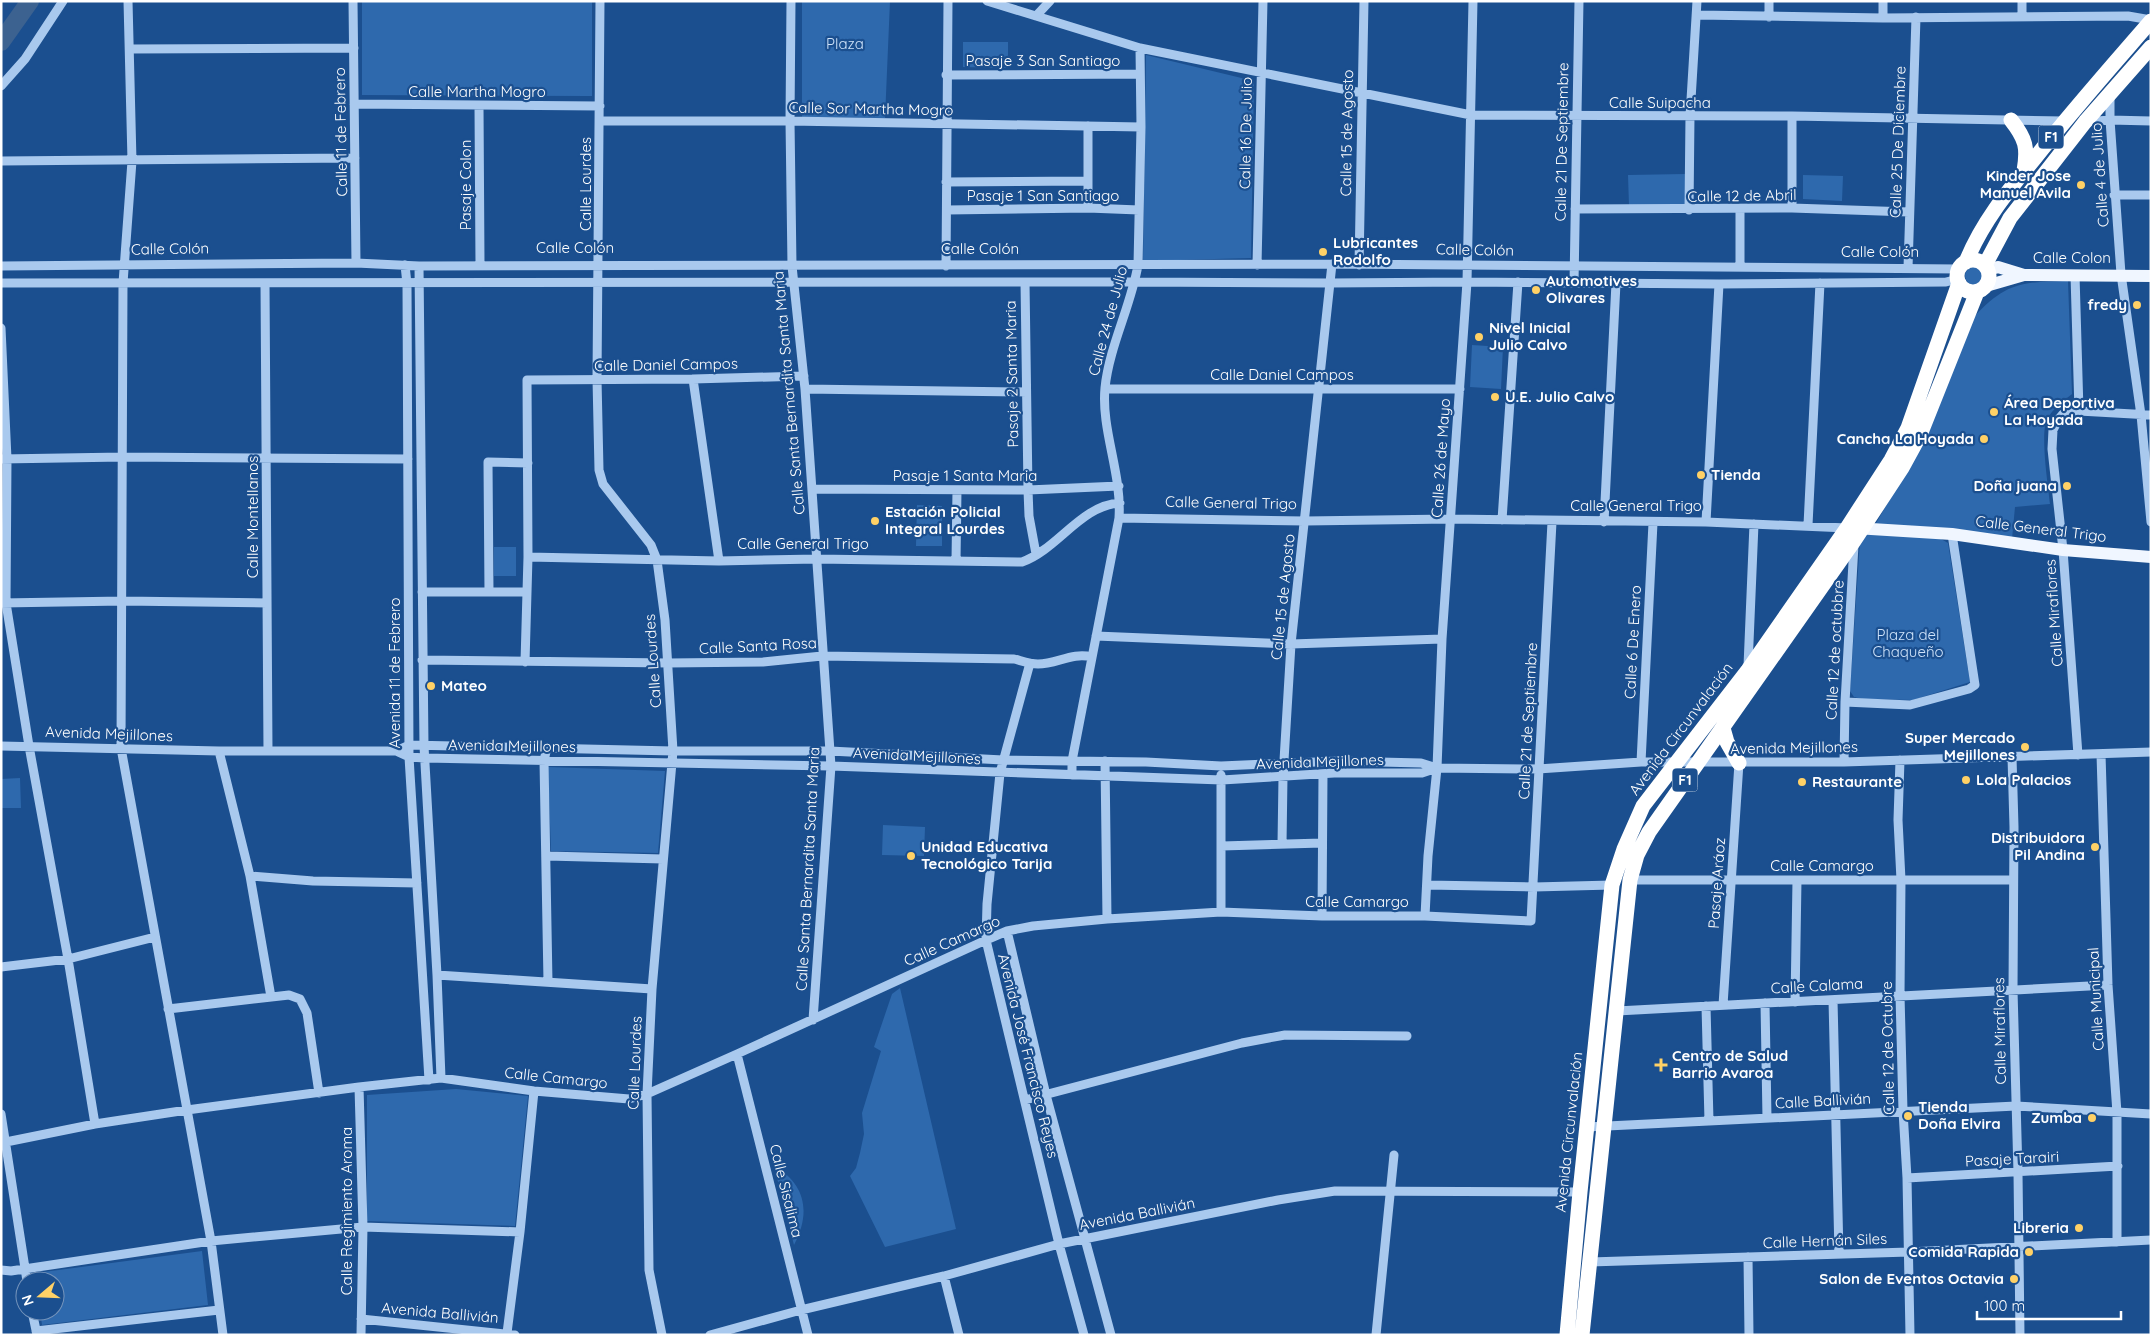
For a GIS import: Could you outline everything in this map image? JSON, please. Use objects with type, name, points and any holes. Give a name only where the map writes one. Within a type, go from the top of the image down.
[{"type":"highway","name":"Avenida Circunvalación","points":[[1582,1335],[1630,880],[1636,855],[1648,832],[1723,728],[1854,532],[1875,486],[1908,428],[1961,273],[1974,241],[1987,220],[2064,120],[2151,20]]},
{"type":"highway","name":"F1","points":[[1981,289],[1989,281],[1987,268],[2010,218],[2085,122],[2151,47]]},
{"type":"highway","points":[[2011,120],[2020,132],[2026,145],[2024,171]]},
{"type":"highway","points":[[1981,289],[1967,290],[1961,273],[1976,260],[1987,268]]},
{"type":"highway","name":"Avenida Circunvalación","points":[[1567,1335],[1612,885],[1624,849],[1643,806],[1902,468],[1920,435],[1981,289]]},
{"type":"highway","points":[[1723,728],[1727,742],[1739,763]]},
{"type":"main road","name":"Calle Colon","points":[[1987,268],[1998,267],[2024,275],[2121,274]]},
{"type":"main road","points":[[2121,274],[2151,276]]},
{"type":"main road","name":"Calle Colon","points":[[1981,289],[2024,275]]},
{"type":"main road","name":"Calle General Trigo","points":[[1854,532],[1952,534],[2063,550],[2151,556]]},
{"type":"street","points":[[1,86],[25,59],[63,1]]},
{"type":"street","points":[[128,1],[132,161],[123,266],[121,748],[211,1241],[223,1335]]},
{"type":"street","name":"Calle 11 de Febrero","points":[[354,1],[356,263]]},
{"type":"street","name":"Calle Lourdes","points":[[600,1],[597,379],[599,470],[603,484],[651,545],[657,560],[665,620],[673,751],[652,989],[647,1094],[649,1270],[662,1335]]},
{"type":"street","name":"Calle Santa Bernardita Santa Maria","points":[[791,1],[792,266],[796,283],[805,388],[831,766],[812,1020]]},
{"type":"street","points":[[946,266],[948,1]]},
{"type":"street","points":[[987,1],[1140,48]]},
{"type":"street","points":[[1036,16],[1050,1]]},
{"type":"street","name":"Calle 16 De Julio","points":[[1257,265],[1263,1]]},
{"type":"street","name":"Calle 15 de Agosto","points":[[1359,264],[1364,1]]},
{"type":"street","name":"Calle 26 de Mayo","points":[[1425,916],[1437,768],[1442,639],[1467,282],[1473,1]]},
{"type":"street","name":"Calle 21 De Septiembre","points":[[1574,283],[1579,1]]},
{"type":"street","points":[[1689,210],[1690,116],[1697,1]]},
{"type":"street","points":[[1769,1],[1770,17]]},
{"type":"street","points":[[1883,1],[1883,18]]},
{"type":"street","points":[[2022,1],[2022,16]]},
{"type":"street","points":[[1697,15],[1883,18],[2128,16],[2151,20]]},
{"type":"street","name":"Calle 25 De Diciembre","points":[[1908,268],[1916,17]]},
{"type":"street","points":[[130,49],[354,48]]},
{"type":"street","name":"Calle Suipacha","points":[[1140,48],[1471,115],[1576,117],[1792,116],[2064,120]]},
{"type":"street","name":"Calle 24 de Julio","points":[[1072,776],[1072,761],[1119,518],[1119,486],[1106,412],[1105,389],[1107,372],[1135,282],[1138,265],[1142,127],[1140,48]]},
{"type":"street","name":"Pasaje 3 San Santiago","points":[[946,75],[1140,74]]},
{"type":"street","name":"Calle 4 de Julio","points":[[2110,94],[2114,195],[2121,274],[2141,415],[2151,522]]},
{"type":"street","name":"Calle Martha Mogro","points":[[354,104],[600,106]]},
{"type":"street","name":"Pasaje Colon","points":[[479,106],[480,264]]},
{"type":"street","points":[[1792,116],[1792,208]]},
{"type":"street","points":[[2085,122],[2110,120],[2151,121]]},
{"type":"street","name":"Calle Sor Martha Mogro","points":[[600,121],[790,121],[1142,127]]},
{"type":"street","points":[[1088,126],[1088,208]]},
{"type":"street","points":[[1,161],[355,158]]},
{"type":"street","points":[[946,182],[1087,181]]},
{"type":"street","points":[[2114,195],[2151,195]]},
{"type":"street","name":"Pasaje 1 San Santiago","points":[[946,210],[1088,208],[1139,210]]},
{"type":"street","name":"Calle 12 de Abril","points":[[1575,209],[1689,210],[1792,208],[1909,212]]},
{"type":"street","points":[[1740,209],[1740,267]]},
{"type":"street","name":"Calle Colón","points":[[1,266],[356,263],[420,266],[480,264],[792,266],[1359,264],[1908,268],[1961,273]]},
{"type":"street","name":"Calle 15 de Agosto","points":[[1282,844],[1283,777],[1290,644],[1332,264]]},
{"type":"street","name":"Avenida 11 de Febrero","points":[[404,265],[407,284],[409,745],[429,1080]]},
{"type":"street","name":"Avenida 11 de Febrero","points":[[420,266],[424,746],[441,1078]]},
{"type":"street","name":"Calle Colón","points":[[1,283],[1518,282],[1719,284],[1946,282],[1961,273]]},
{"type":"street","points":[[2075,275],[2079,411],[2151,415]]},
{"type":"street","name":"Pasaje 2 Santa Maria","points":[[1025,282],[1029,516],[1036,554]]},
{"type":"street","points":[[1502,520],[1518,282]]},
{"type":"street","name":"Calle Montellanos","points":[[265,283],[268,750]]},
{"type":"street","points":[[1604,522],[1616,283]]},
{"type":"street","points":[[1808,525],[1820,283]]},
{"type":"street","points":[[1706,522],[1719,284]]},
{"type":"street","points":[[1,328],[4,459],[4,603],[68,958],[94,1124]]},
{"type":"street","name":"Calle Daniel Campos","points":[[528,463],[527,380],[693,380],[804,376]]},
{"type":"street","points":[[693,380],[719,561]]},
{"type":"street","points":[[805,388],[1026,392]]},
{"type":"street","name":"Calle Daniel Campos","points":[[1105,389],[1460,389]]},
{"type":"street","name":"Calle Miraflores","points":[[2078,755],[2063,550],[2052,449],[2053,430],[2058,420],[2063,414],[2079,411]]},
{"type":"street","points":[[4,459],[123,457],[408,459]]},
{"type":"street","points":[[490,592],[488,464],[491,461],[528,463],[525,662]]},
{"type":"street","name":"Pasaje 1 Santa Maria","points":[[812,489],[1028,490],[1119,486]]},
{"type":"street","points":[[956,561],[957,490]]},
{"type":"street","name":"Calle General Trigo","points":[[528,557],[719,561],[817,558],[1022,562],[1036,554],[1091,512],[1107,503],[1120,503]]},
{"type":"street","name":"Calle General Trigo","points":[[1119,518],[1305,521],[1450,519],[1552,522],[1706,522],[1808,525],[1854,532]]},
{"type":"street","name":"Calle 21 de Septiembre","points":[[1531,921],[1552,522]]},
{"type":"street","name":"Calle 6 De Enero","points":[[1641,762],[1653,523]]},
{"type":"street","points":[[1748,670],[1754,524]]},
{"type":"street","name":"Calle 12 de octubbre","points":[[1844,762],[1845,702],[1854,532]]},
{"type":"street","points":[[1845,702],[1910,704],[1969,689],[1975,685],[1952,534]]},
{"type":"street","points":[[422,592],[527,592]]},
{"type":"street","points":[[4,603],[122,601],[267,603]]},
{"type":"street","points":[[1096,636],[1290,644],[1442,639]]},
{"type":"street","name":"Calle Santa Rosa","points":[[422,660],[668,663],[763,662],[822,656],[1014,659],[1030,663],[1047,663],[1083,655],[1092,657]]},
{"type":"street","name":"Avenida José Francisco Reyes","points":[[1030,663],[1000,773],[987,904],[986,940],[1059,1244],[1084,1335]]},
{"type":"street","name":"Avenida Mejillones","points":[[396,751],[409,745],[673,751],[830,751],[1003,760],[1105,761],[1221,766],[1348,762],[1421,763],[1437,768],[1538,769],[1641,762],[1844,762],[2151,752]]},
{"type":"street","name":"Avenida Mejillones","points":[[1,746],[219,751],[396,751],[410,757],[425,758],[831,766],[1222,780],[1323,774],[1422,773],[1437,768]]},
{"type":"street","points":[[547,747],[544,761],[548,982]]},
{"type":"street","points":[[219,751],[250,876],[271,997]]},
{"type":"street","name":"Calle Municipal","points":[[2101,754],[2108,985],[2117,1113],[2117,1242]]},
{"type":"street","name":"Calle Miraflores","points":[[2012,757],[2012,990],[2018,1173],[2020,1335]]},
{"type":"street","name":"Calle 12 de Octubre","points":[[1900,760],[1898,820],[1901,880],[1900,995],[1907,1178],[1910,1335]]},
{"type":"street","points":[[1105,761],[1107,918]]},
{"type":"street","name":"Pasaje Aráoz","points":[[1723,1005],[1739,763]]},
{"type":"street","points":[[1221,766],[1221,912]]},
{"type":"street","points":[[1322,916],[1323,774]]},
{"type":"street","points":[[1222,846],[1322,843]]},
{"type":"street","points":[[546,856],[663,859]]},
{"type":"street","points":[[250,876],[313,881],[417,883]]},
{"type":"street","name":"Calle Camargo","points":[[1630,880],[2013,880]]},
{"type":"street","points":[[1794,1002],[1797,880]]},
{"type":"street","name":"Calle Camargo","points":[[1427,885],[1534,887],[1612,885]]},
{"type":"street","name":"Calle Camargo","points":[[4,1143],[94,1124],[187,1110],[441,1078],[534,1091],[630,1099],[647,1094],[737,1054],[1007,931],[1034,926],[1107,918],[1221,912],[1322,916],[1425,916],[1531,921]]},
{"type":"street","name":"Avenida José Francisco Reyes","points":[[1007,931],[1046,1095],[1111,1335]]},
{"type":"street","points":[[1,967],[68,958],[155,937]]},
{"type":"street","points":[[437,974],[652,989]]},
{"type":"street","name":"Calle Calama","points":[[1617,1011],[2108,985]]},
{"type":"street","points":[[168,1009],[289,995],[300,999],[307,1013],[320,1093]]},
{"type":"street","points":[[1833,1000],[1839,1254]]},
{"type":"street","points":[[1765,1003],[1766,1118]]},
{"type":"street","points":[[1706,1006],[1709,1121]]},
{"type":"street","points":[[1025,1100],[1242,1043],[1285,1035],[1407,1036]]},
{"type":"street","name":"Calle Sisalima","points":[[737,1054],[808,1335]]},
{"type":"street","name":"Calle Regimiento Aroma","points":[[359,1087],[363,1227],[362,1335]]},
{"type":"street","points":[[511,1334],[534,1091]]},
{"type":"street","name":"Calle Ballivián","points":[[1587,1128],[2016,1106],[2151,1114]]},
{"type":"street","points":[[1,1114],[4,1143],[25,1271]]},
{"type":"street","points":[[1376,1335],[1394,1156]]},
{"type":"street","name":"Pasaje Tarairi","points":[[1907,1178],[2118,1166]]},
{"type":"street","name":"Avenida Ballivián","points":[[710,1335],[801,1310],[944,1276],[1059,1244],[1335,1191],[1580,1192]]},
{"type":"street","points":[[1,1270],[11,1271],[211,1241],[363,1227],[520,1232]]},
{"type":"street","name":"Calle Hernán Siles","points":[[1590,1262],[1909,1252],[2151,1240]]},
{"type":"street","points":[[1748,1257],[1749,1335]]},
{"type":"street","points":[[944,1276],[959,1335]]},
{"type":"street","points":[[36,1333],[219,1310]]},
{"type":"street","name":"Avenida Ballivián","points":[[361,1319],[511,1334]]},
{"type":"green space","points":[[362,1],[592,1],[592,96],[362,95]]},
{"type":"green space","name":"Plaza","points":[[802,1],[890,1],[885,118],[802,117]]},
{"type":"green space","points":[[963,42],[1008,42],[1008,68],[963,67]]},
{"type":"green space","points":[[1146,55],[1254,81],[1251,258],[1143,261]]},
{"type":"green space","points":[[1685,174],[1685,205],[1629,206],[1628,175]]},
{"type":"green space","points":[[1803,175],[1843,176],[1842,201],[1803,199]]},
{"type":"green space","points":[[1970,267],[1978,267],[1983,272],[1981,283],[1970,285],[1965,280],[1965,272]]},
{"type":"green space","name":"Área Deportiva La Hoyada","points":[[2068,281],[2072,394],[2052,412],[2045,426],[2045,460],[2050,504],[2015,507],[2012,539],[1875,525],[1920,447],[1974,317],[1985,305],[2006,290],[2016,286],[2039,282]]},
{"type":"green space","points":[[1472,345],[1503,347],[1501,389],[1470,387]]},
{"type":"green space","points":[[917,505],[942,506],[942,546],[916,546]]},
{"type":"green space","name":"Plaza del Chaqueño","points":[[1870,533],[1941,539],[1948,543],[1970,682],[1913,700],[1862,699],[1854,697],[1850,691],[1860,541],[1864,535]]},
{"type":"green space","points":[[494,547],[516,547],[516,576],[494,576]]},
{"type":"green space","points":[[548,767],[665,771],[658,853],[551,851]]},
{"type":"green space","points":[[20,778],[21,808],[1,808],[1,779]]},
{"type":"green space","points":[[883,825],[925,827],[924,856],[882,855]]},
{"type":"green space","points":[[900,988],[956,1229],[885,1247],[850,1176],[856,1168],[860,1153],[864,1134],[862,1113],[881,1051],[874,1047],[892,994]]},
{"type":"green space","points":[[456,1089],[528,1096],[515,1226],[367,1221],[367,1095]]},
{"type":"green space","points":[[774,1166],[793,1181],[799,1190],[802,1200],[803,1222],[794,1245]]},
{"type":"green space","points":[[202,1251],[208,1305],[42,1325],[41,1321],[65,1321],[65,1271],[51,1271]]},
{"type":"waterway","points":[[1,42],[30,1]]},
{"type":"place","name":"Kinder Jose Manuel Avila","points":[[2081,185]]},
{"type":"place","name":"Lubricantes Rodolfo","points":[[1323,252]]},
{"type":"place","name":"Automotives Olivares","points":[[1536,290]]},
{"type":"place","name":"fredy","points":[[2137,305]]},
{"type":"place","name":"Nivel Inicial Julio Calvo","points":[[1479,337]]},
{"type":"place","name":"U.E. Julio Calvo","points":[[1495,397]]},
{"type":"place","name":"Área Deportiva La Hoyada","points":[[1994,412]]},
{"type":"place","name":"Cancha La Hoyada","points":[[1984,439]]},
{"type":"place","name":"Tienda","points":[[1701,475]]},
{"type":"place","name":"Doña juana","points":[[2067,486]]},
{"type":"place","name":"Estación Policial Integral Lourdes","points":[[875,521]]},
{"type":"place","name":"Mateo","points":[[431,686]]},
{"type":"place","name":"Super Mercado Mejillones","points":[[2025,747]]},
{"type":"place","name":"Lola Palacios","points":[[1966,780]]},
{"type":"place","name":"Restaurante","points":[[1802,782]]},
{"type":"place","name":"Distribuidora Pil Andina","points":[[2095,847]]},
{"type":"place","name":"Unidad Educativa Tecnológico Tarija","points":[[911,856]]},
{"type":"place","name":"Centro de Salud Barrio Avaroa","points":[[1661,1065]]},
{"type":"place","name":"Tienda Doña Elvira","points":[[1908,1116]]},
{"type":"place","name":"Zumba","points":[[2092,1118]]},
{"type":"place","name":"Libreria","points":[[2079,1228]]},
{"type":"place","name":"Comida Rapida","points":[[2029,1252]]},
{"type":"place","name":"Salon de Eventos Octavia","points":[[2014,1279]]}]
